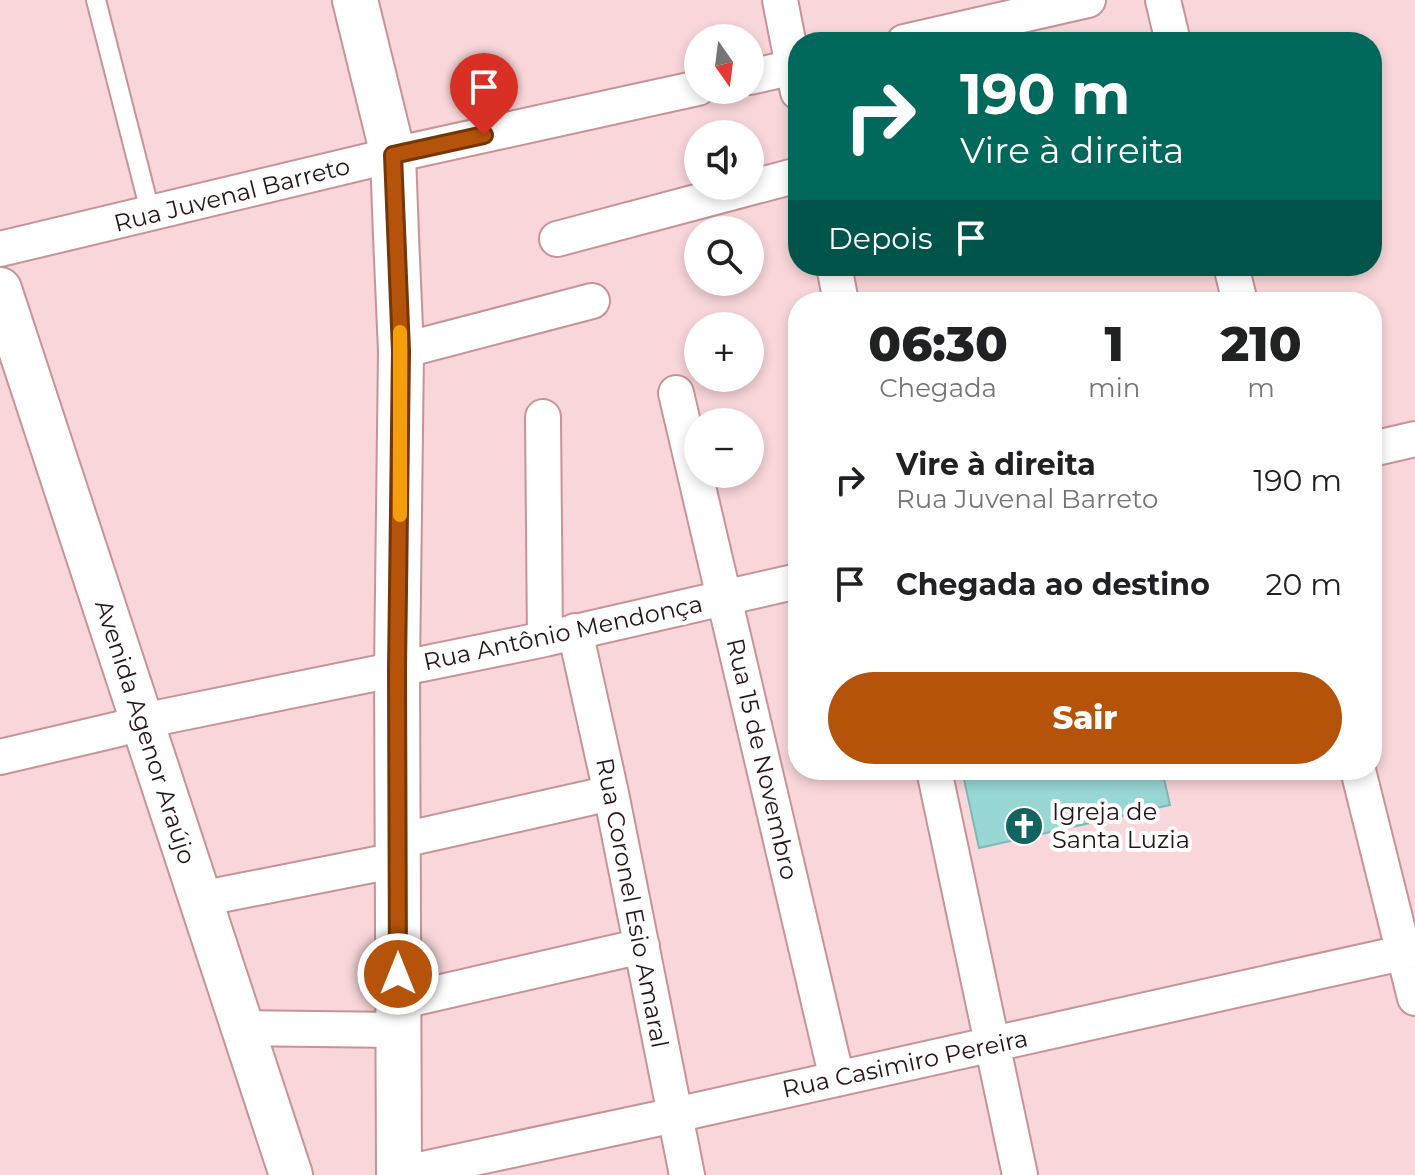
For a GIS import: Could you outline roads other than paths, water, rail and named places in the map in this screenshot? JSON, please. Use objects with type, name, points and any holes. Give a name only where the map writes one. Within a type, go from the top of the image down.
[{"type":"main road","points":[[355,0],[393,155],[401,351],[397,670],[398,1175]]},
{"type":"street","points":[[780,0],[788,38]]},
{"type":"street","points":[[948,32],[1088,0]]},
{"type":"street","points":[[1163,0],[1171,32]]},
{"type":"street","points":[[764,76],[788,75]]},
{"type":"street","name":"Rua Juvenal Barreto","points":[[0,249],[393,155],[684,91]]},
{"type":"street","points":[[557,239],[788,178]]},
{"type":"street","name":"Avenida Agenor Araújo","points":[[0,289],[265,1175]]},
{"type":"street","points":[[401,351],[592,301]]},
{"type":"street","name":"Avenida Agenor Araújo","points":[[0,353],[131,725],[200,899],[291,1175]]},
{"type":"street","name":"Rua 15 de Novembro","points":[[676,393],[837,1079]]},
{"type":"street","name":"Rua Coronel Esio Amaral","points":[[543,417],[560,635],[611,793],[687,1175]]},
{"type":"street","points":[[1382,447],[1415,439]]},
{"type":"street","name":"Rua Antônio Mendonça","points":[[0,757],[131,725],[560,635],[788,583]]},
{"type":"street","points":[[936,780],[1020,1175]]},
{"type":"street","points":[[1361,780],[1409,951],[1415,998]]},
{"type":"street","points":[[200,899],[611,793]]},
{"type":"street","points":[[241,1028],[398,1016],[642,946]]},
{"type":"street","name":"Rua Casimiro Pereira","points":[[398,1175],[1409,951]]},
{"type":"lane","points":[[96,0],[151,215]]},
{"type":"place","name":"Igreja de Santa Luzia","points":[[1024,826]]}]
